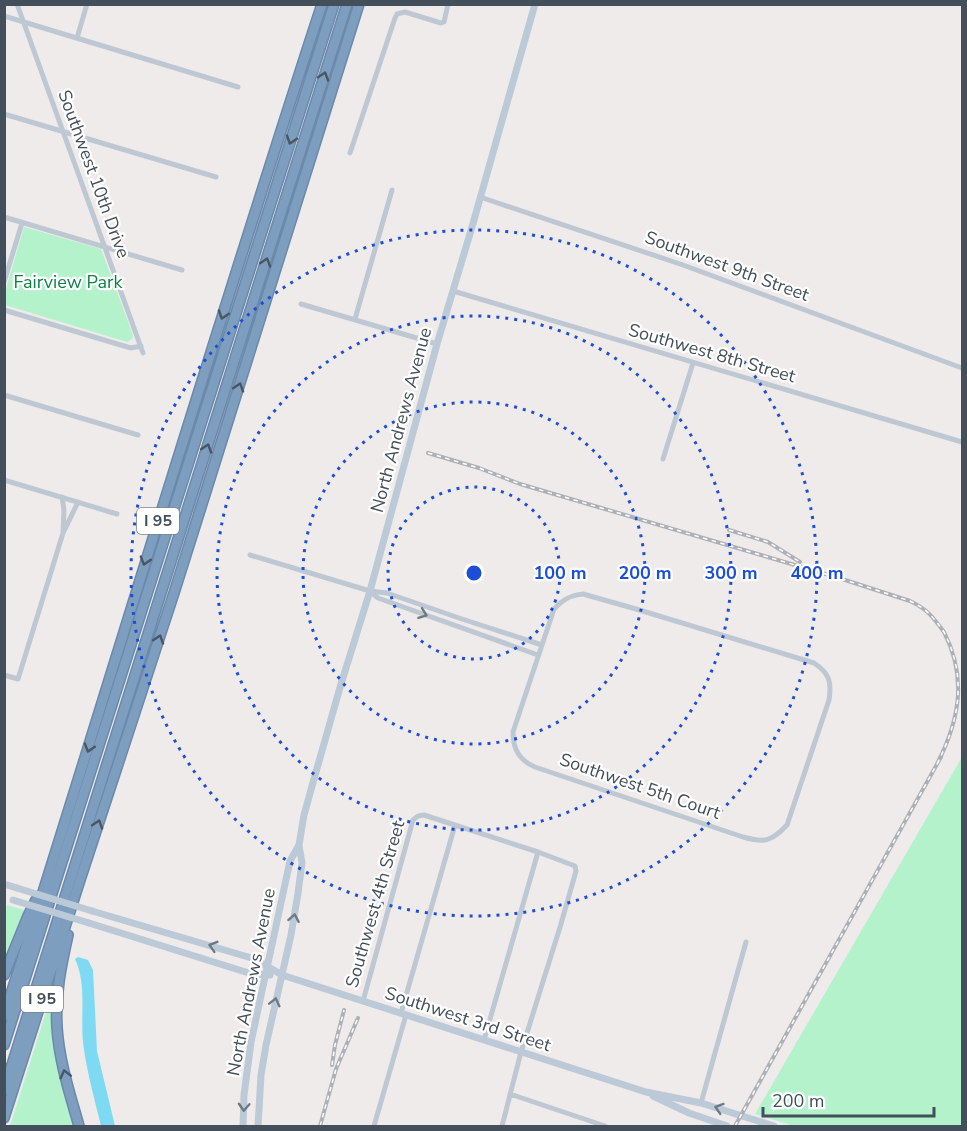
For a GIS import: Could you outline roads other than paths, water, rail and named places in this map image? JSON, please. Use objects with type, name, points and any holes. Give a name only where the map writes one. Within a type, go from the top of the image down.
[{"type":"highway","name":"I 95","points":[[4,1016],[322,4]]},
{"type":"highway","points":[[4,1045],[334,4]]},
{"type":"highway","points":[[4,1090],[347,4]]},
{"type":"highway","name":"I 95","points":[[4,1118],[155,653],[359,4]]},
{"type":"highway","points":[[235,317],[247,239]]},
{"type":"highway","points":[[183,524],[221,443]]},
{"type":"highway","points":[[4,975],[28,916],[49,877]]},
{"type":"highway","points":[[79,1126],[61,1055],[57,1009],[60,968],[80,880]]},
{"type":"main road","name":"North Andrews Avenue","points":[[258,1126],[262,1065],[268,1029],[291,935],[298,893],[302,863],[299,845],[304,815],[370,591],[437,344],[535,4]]},
{"type":"main road","name":"North Andrews Avenue","points":[[243,1126],[248,1063],[254,1026],[290,861],[299,845]]},
{"type":"main road","name":"Southwest 3rd Street","points":[[4,884],[237,953],[255,959],[267,971]]},
{"type":"main road","name":"Southwest 3rd Street","points":[[4,897],[252,974],[267,971],[282,975],[646,1092]]},
{"type":"main road","points":[[646,1092],[701,1103],[774,1126]]},
{"type":"main road","points":[[646,1092],[689,1113],[727,1126]]},
{"type":"street","name":"Southwest 10th Drive","points":[[17,4],[143,353]]},
{"type":"street","points":[[77,38],[87,4]]},
{"type":"street","points":[[350,153],[397,14],[405,12],[444,22],[448,4]]},
{"type":"street","points":[[4,16],[238,87]]},
{"type":"street","points":[[4,114],[216,177]]},
{"type":"street","points":[[355,319],[392,190]]},
{"type":"street","name":"Southwest 9th Street","points":[[480,197],[683,265],[963,368]]},
{"type":"street","points":[[4,217],[182,270]]},
{"type":"street","points":[[4,282],[22,223]]},
{"type":"street","name":"Southwest 8th Street","points":[[453,291],[963,442]]},
{"type":"street","points":[[301,304],[437,344]]},
{"type":"street","points":[[4,310],[131,348],[141,346]]},
{"type":"street","points":[[663,459],[693,363]]},
{"type":"street","points":[[4,394],[138,435]]},
{"type":"street","points":[[4,480],[117,514]]},
{"type":"street","points":[[62,497],[63,533]]},
{"type":"street","points":[[4,675],[18,679],[63,533],[78,502]]},
{"type":"street","points":[[250,555],[370,591],[387,593],[542,645],[538,656],[378,598],[370,591]]},
{"type":"street","name":"Southwest 5th Court","points":[[538,656],[513,732],[516,751],[526,763],[758,841],[770,840],[787,825],[830,700],[831,682],[822,668],[814,663],[583,594],[567,598],[554,609],[542,645]]},
{"type":"street","name":"Southwest 4th Street","points":[[363,1001],[413,820],[424,815],[455,825],[575,866],[576,871],[561,924],[521,1052]]},
{"type":"street","points":[[374,1126],[455,825]]},
{"type":"street","points":[[484,1040],[538,852]]},
{"type":"street","points":[[701,1103],[746,942]]},
{"type":"street","points":[[502,1126],[521,1052]]},
{"type":"street","points":[[510,1094],[605,1126]]},
{"type":"water","points":[[78,957],[88,960],[93,970],[97,1051],[115,1126],[101,1126],[90,1079],[83,1038],[81,981],[75,959]]},
{"type":"railway","points":[[428,453],[479,468],[520,484],[839,578],[910,601],[921,607],[944,632],[956,665],[958,682],[958,698],[951,731],[937,764]]},
{"type":"railway","points":[[729,530],[768,542],[800,562]]},
{"type":"railway","points":[[735,1126],[941,757]]},
{"type":"railway","points":[[332,1065],[344,1010]]},
{"type":"railway","points":[[320,1126],[336,1069],[358,1018]]},
{"type":"park label","name":"Fairview Park","points":[[68,282]]}]
